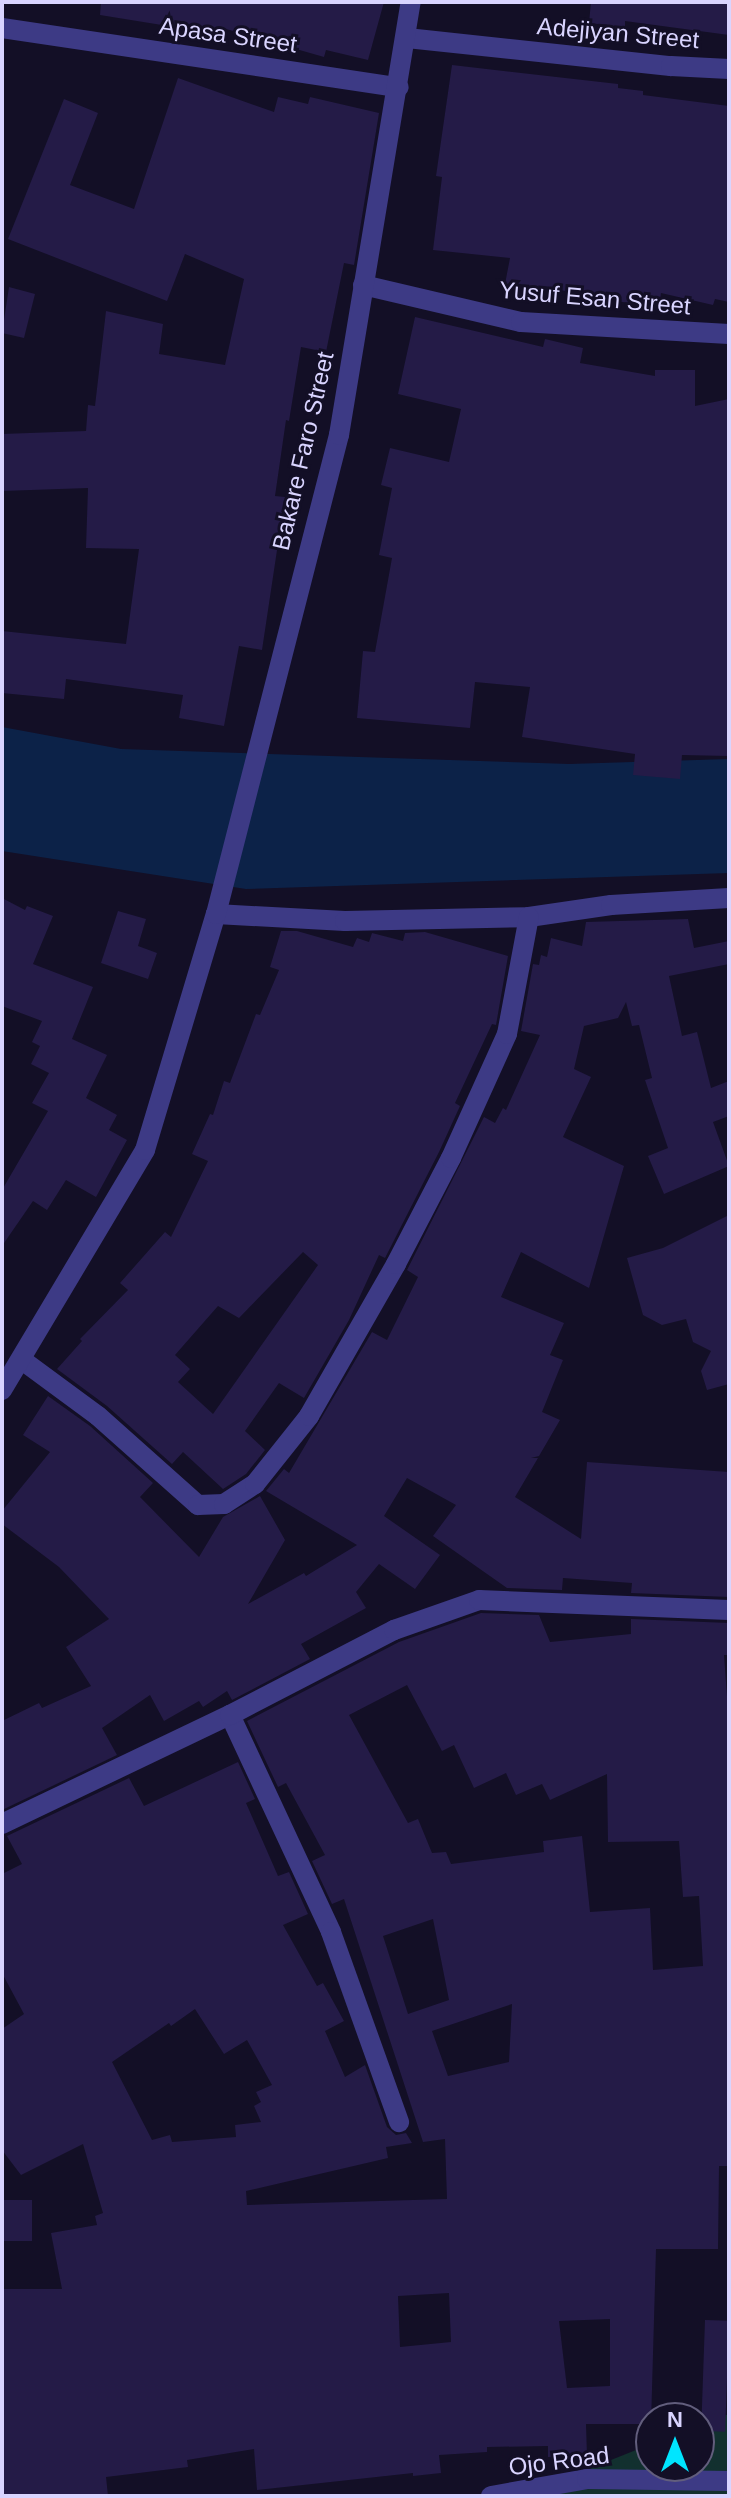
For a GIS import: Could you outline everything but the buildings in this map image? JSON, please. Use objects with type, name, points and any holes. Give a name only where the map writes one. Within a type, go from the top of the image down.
[{"type":"street","name":"Bakare Faro Street","points":[[2,1390],[145,1150],[217,910],[339,435],[411,2]]},
{"type":"street","name":"Apasa Street","points":[[2,28],[399,87]]},
{"type":"street","name":"Adejiyan Street","points":[[407,38],[671,66],[729,69]]},
{"type":"street","name":"Yusuf Esan Street","points":[[363,285],[521,322],[729,334]]},
{"type":"street","points":[[217,910],[345,921],[529,917],[611,905],[729,898]]},
{"type":"street","points":[[22,1360],[98,1416],[198,1505],[224,1504],[255,1484],[309,1416],[396,1264],[451,1158],[507,1034],[529,917]]},
{"type":"street","points":[[2,1824],[230,1715],[394,1630],[479,1600],[729,1610]]},
{"type":"street","points":[[230,1715],[331,1932],[399,2122]]},
{"type":"street","name":"Ojo Road","points":[[491,2496],[587,2479],[729,2481]]},
{"type":"green space","points":[[729,2414],[729,2496],[521,2496],[635,2450],[635,2482],[715,2482],[715,2419]]},
{"type":"water","points":[[2,727],[121,749],[569,764],[729,759],[729,873],[246,889],[2,851]]}]
